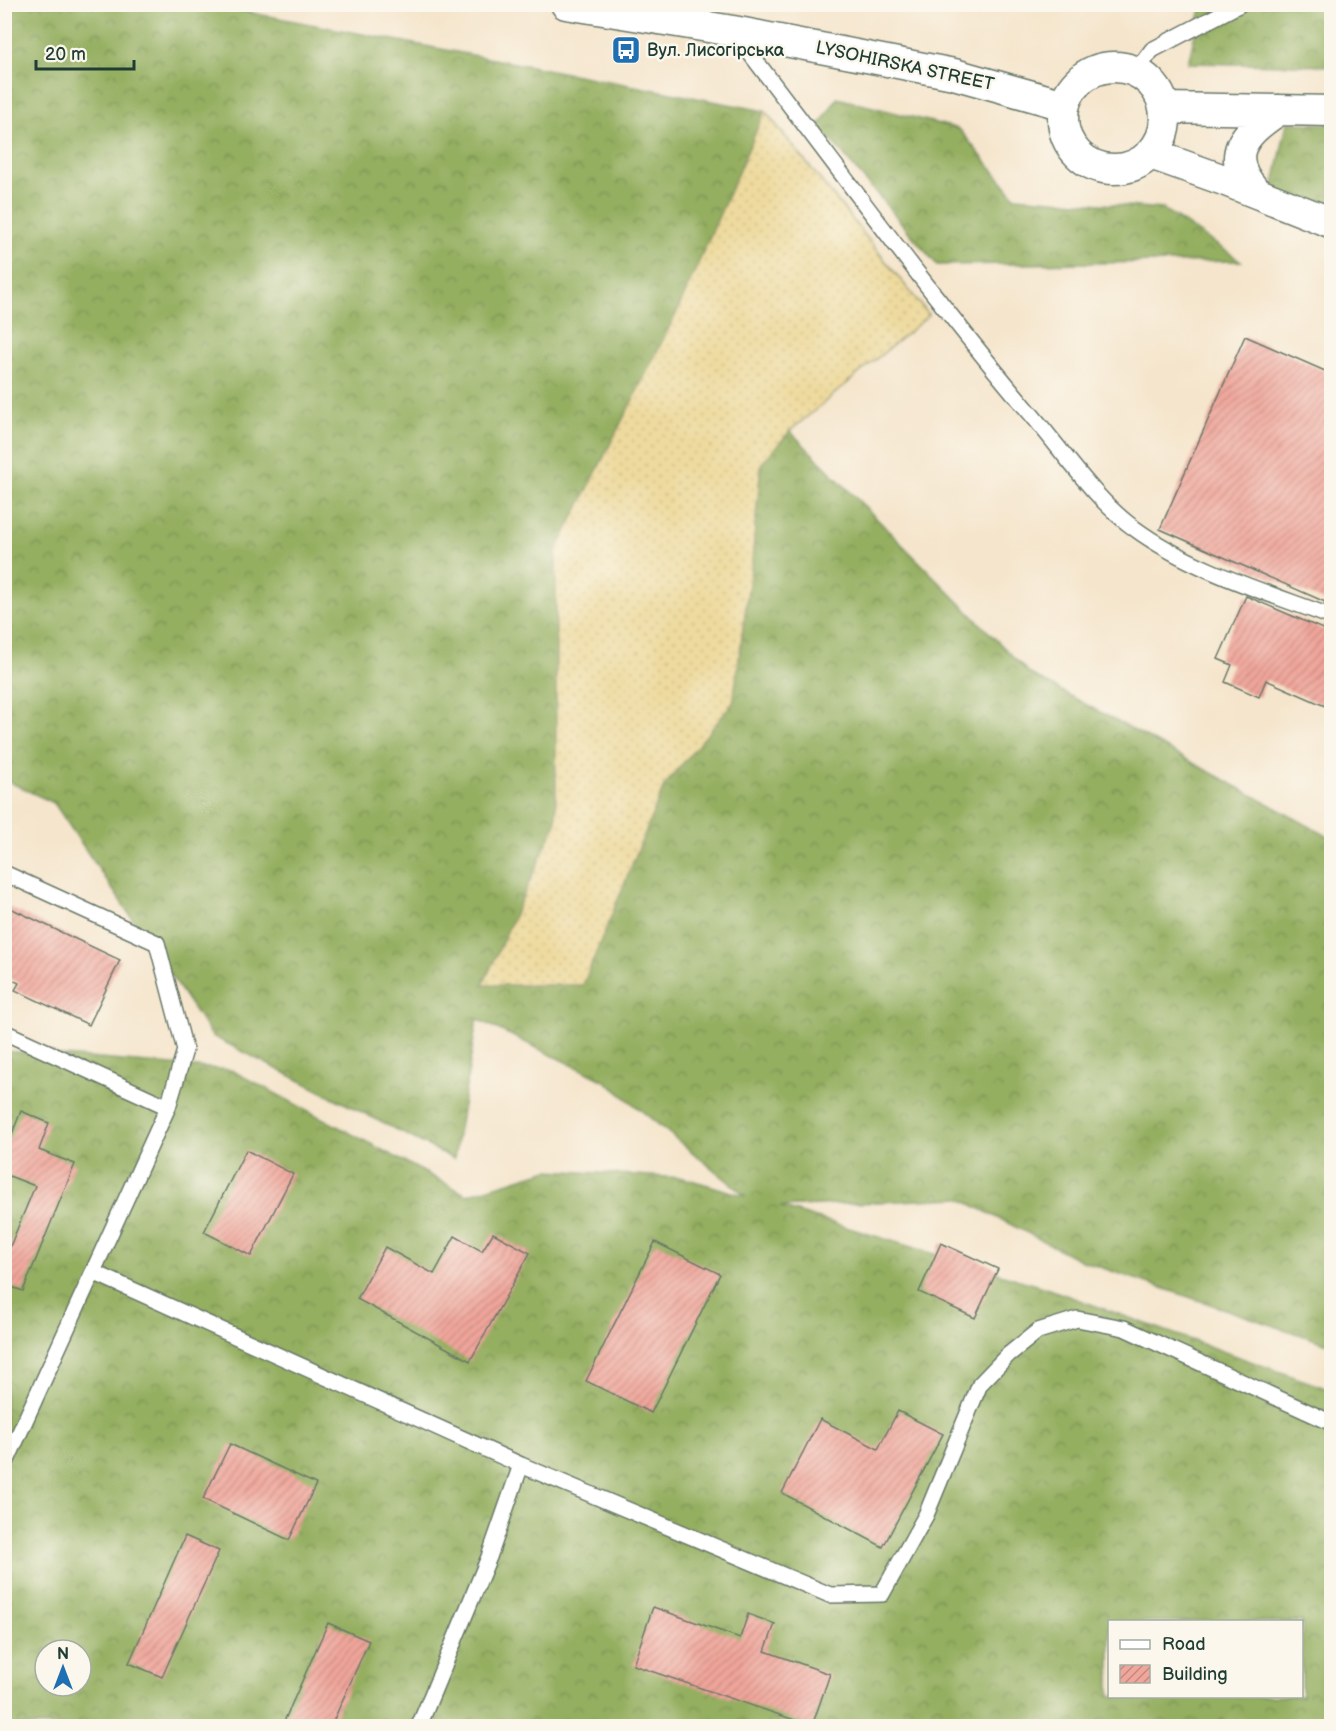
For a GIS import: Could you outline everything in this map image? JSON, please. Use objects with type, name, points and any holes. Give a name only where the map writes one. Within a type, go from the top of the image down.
[{"type":"street","name":"LYSOHIRSKA STREET","points":[[566,4],[733,31],[954,74],[1064,105]]},
{"type":"street","points":[[1112,66],[1136,71],[1155,86],[1165,108],[1164,133],[1151,154],[1130,167],[1105,168],[1083,158],[1068,138],[1062,123],[1064,105],[1071,91],[1088,74],[1112,66]]},
{"type":"street","points":[[1165,108],[1332,111]]},
{"type":"street","points":[[1256,192],[1241,176],[1239,151],[1253,126],[1279,110]]},
{"type":"street","points":[[1151,154],[1256,192],[1332,224]]},
{"type":"lane","points":[[1136,71],[1152,50],[1240,4]]},
{"type":"lane","points":[[733,31],[964,334],[1106,502],[1132,527],[1163,546],[1220,574],[1332,617]]},
{"type":"lane","points":[[4,873],[157,943],[185,1050],[168,1107],[4,1467]]},
{"type":"lane","points":[[4,1032],[168,1107]]},
{"type":"lane","points":[[93,1272],[521,1465],[830,1595],[882,1594],[926,1515],[980,1384],[1008,1354],[1038,1330],[1077,1319],[1124,1328],[1332,1424]]},
{"type":"lane","points":[[419,1726],[489,1557],[521,1465]]},
{"type":"green space","points":[[5,5],[211,5],[765,111],[677,312],[556,552],[556,823],[483,985],[583,985],[664,786],[733,703],[752,560],[761,464],[790,431],[1030,674],[1331,838],[1331,1345],[1082,1261],[959,1198],[780,1207],[1046,1288],[1331,1390],[1331,1726],[5,1726],[5,1051],[231,1070],[467,1195],[548,1170],[684,1178],[746,1196],[605,1081],[477,1019],[454,1159],[212,1036],[54,803],[5,780]]},
{"type":"green space","points":[[1202,5],[1331,5],[1331,66],[1188,63]]},
{"type":"green space","points":[[837,98],[959,129],[1015,197],[1163,209],[1241,261],[937,265],[819,126]]},
{"type":"green space","points":[[1287,123],[1331,124],[1331,221],[1271,198]]},
{"type":"sand","points":[[765,111],[929,315],[790,431],[761,464],[752,560],[733,703],[664,786],[583,985],[483,985],[556,823],[556,552],[677,312]]},
{"type":"building","points":[[1245,336],[1332,374],[1332,605],[1160,529]]},
{"type":"building","points":[[1246,596],[1332,633],[1332,709],[1266,680],[1259,697],[1225,682],[1232,665],[1218,659]]},
{"type":"building","points":[[6,906],[120,960],[89,1025],[15,990],[19,983],[4,976]]},
{"type":"building","points":[[21,1111],[49,1123],[39,1150],[75,1164],[23,1291],[4,1284],[4,1261],[35,1186],[4,1174],[4,1137],[10,1139]]},
{"type":"building","points":[[246,1150],[293,1174],[251,1256],[204,1232]]},
{"type":"building","points":[[493,1233],[530,1253],[470,1361],[357,1299],[385,1247],[434,1274],[455,1236],[482,1251]]},
{"type":"building","points":[[655,1242],[720,1274],[651,1413],[586,1381]]},
{"type":"building","points":[[941,1243],[998,1269],[975,1318],[919,1292]]},
{"type":"building","points":[[898,1411],[943,1434],[883,1547],[782,1493],[820,1419],[878,1449]]},
{"type":"building","points":[[230,1444],[316,1484],[289,1540],[203,1499]]},
{"type":"building","points":[[185,1536],[219,1551],[162,1677],[129,1663]]},
{"type":"building","points":[[653,1607],[740,1638],[748,1614],[775,1624],[765,1651],[830,1674],[812,1726],[633,1665]]},
{"type":"building","points":[[328,1623],[369,1641],[331,1726],[282,1726]]},
{"type":"place","name":"Вул. Лисогірська","points":[[626,50]]}]
